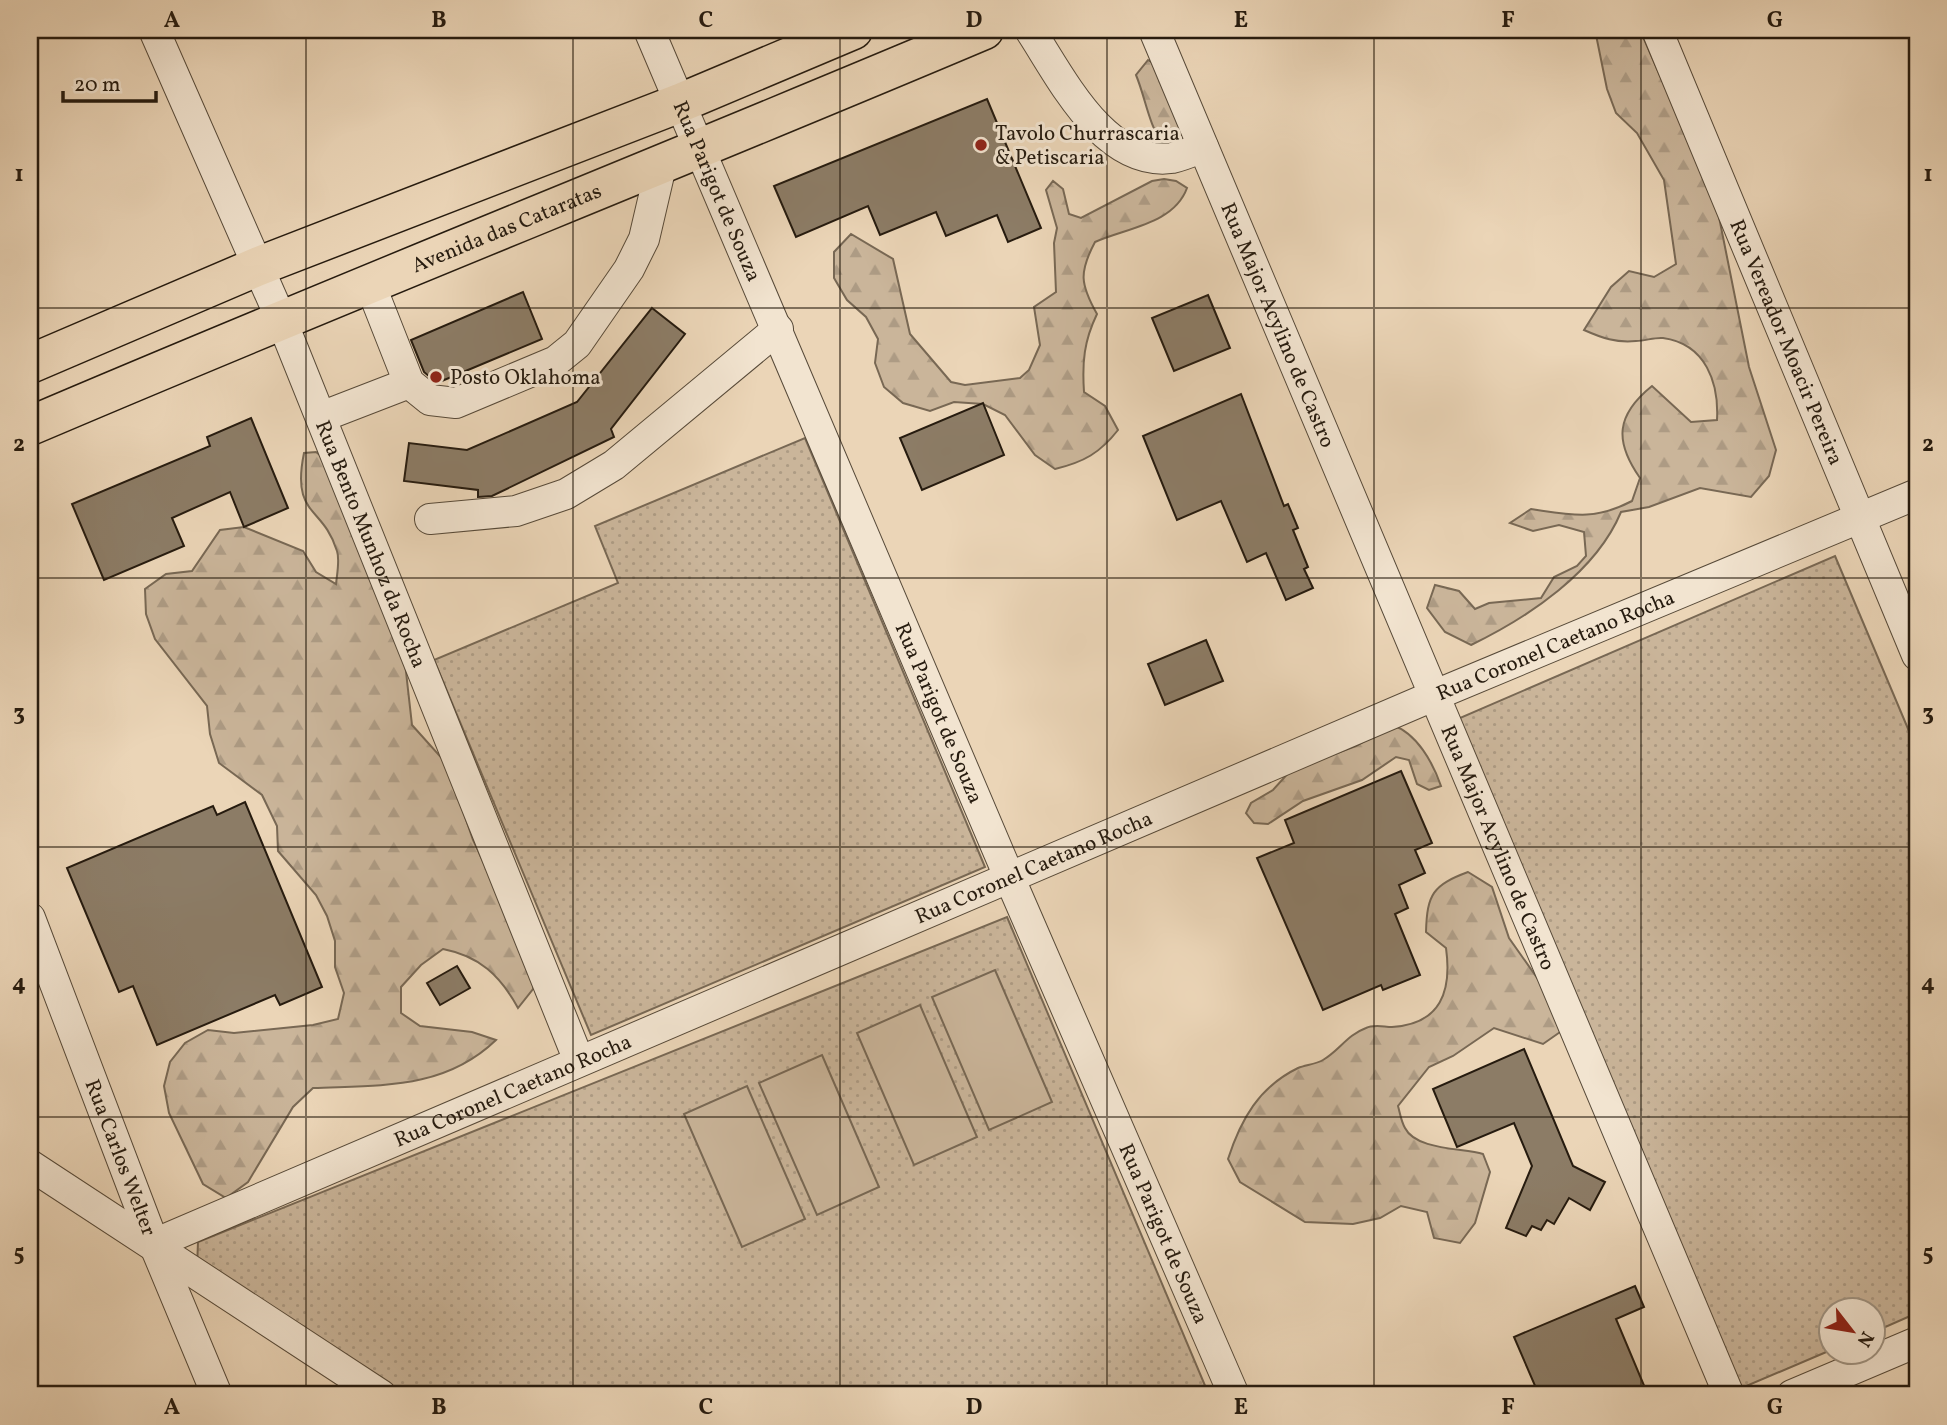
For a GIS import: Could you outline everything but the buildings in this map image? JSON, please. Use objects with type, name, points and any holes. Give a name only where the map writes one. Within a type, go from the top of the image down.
[{"type":"main road","points":[[30,364],[259,267],[680,103],[853,30]]},
{"type":"main road","name":"Avenida das Cataratas","points":[[30,426],[282,318],[702,150],[984,30]]},
{"type":"street","name":"Rua Bento Munhoz da Rocha","points":[[154,30],[282,318],[579,1061]]},
{"type":"street","name":"Rua Parigot de Souza","points":[[649,30],[1010,878],[1234,1395]]},
{"type":"street","points":[[1030,30],[1087,116],[1111,140],[1141,154],[1171,158],[1203,147]]},
{"type":"street","name":"Rua Major Acylino de Castro","points":[[1154,30],[1730,1395]]},
{"type":"street","name":"Rua Vereador Moacir Pereira","points":[[1657,30],[1917,654]]},
{"type":"street","points":[[370,284],[409,383],[430,400],[456,403],[556,361],[576,344],[629,269],[644,239],[661,166]]},
{"type":"street","points":[[430,519],[516,511],[566,494],[614,465],[778,329]]},
{"type":"street","points":[[321,417],[409,383]]},
{"type":"street","name":"Rua Coronel Caetano Rocha","points":[[154,1244],[1433,696],[1917,494]]},
{"type":"street","name":"Rua Carlos Welter","points":[[30,918],[154,1244],[217,1395]]},
{"type":"street","points":[[30,1165],[381,1395]]},
{"type":"street","points":[[1792,1395],[1917,1342]]},
{"type":"green space","points":[[1595,30],[1640,30],[1716,202],[1749,367],[1776,450],[1769,476],[1751,497],[1700,488],[1649,507],[1621,512],[1610,534],[1578,573],[1515,621],[1471,645],[1445,632],[1427,608],[1435,585],[1459,591],[1475,609],[1489,603],[1541,598],[1554,577],[1577,566],[1586,556],[1584,532],[1559,525],[1533,531],[1510,523],[1531,509],[1583,515],[1606,512],[1632,501],[1640,478],[1626,452],[1623,429],[1631,407],[1652,386],[1691,422],[1717,420],[1712,379],[1700,357],[1690,348],[1663,338],[1622,341],[1603,338],[1584,330],[1611,287],[1629,271],[1654,277],[1676,264],[1664,180],[1637,133],[1616,113],[1607,89]]},
{"type":"green space","points":[[1148,60],[1154,64],[1183,136],[1179,142],[1164,146],[1151,120],[1136,75]]},
{"type":"green space","points":[[1053,181],[1063,189],[1069,214],[1081,218],[1152,181],[1176,181],[1187,188],[1181,200],[1172,210],[1148,223],[1095,242],[1084,270],[1087,294],[1097,314],[1085,352],[1084,392],[1105,406],[1118,430],[1098,451],[1083,460],[1055,469],[1035,455],[1005,415],[983,404],[954,402],[930,411],[903,403],[884,387],[875,363],[878,339],[866,317],[847,300],[834,278],[834,252],[851,234],[893,259],[910,334],[951,382],[965,385],[1020,378],[1029,370],[1040,345],[1034,307],[1056,292],[1054,243],[1057,228],[1046,190]]},
{"type":"green space","points":[[805,438],[985,867],[591,1035],[434,660],[618,583],[595,526]]},
{"type":"green space","points":[[316,452],[325,459],[404,654],[412,725],[447,764],[473,840],[535,973],[533,989],[518,1008],[496,977],[478,962],[456,952],[443,949],[421,965],[401,987],[401,1013],[420,1026],[472,1032],[496,1040],[455,1068],[433,1076],[387,1085],[313,1088],[293,1107],[248,1182],[226,1198],[203,1184],[169,1113],[164,1086],[170,1062],[185,1043],[208,1030],[234,1033],[313,1025],[338,1019],[344,993],[335,967],[335,941],[327,916],[316,895],[278,851],[277,826],[262,795],[219,763],[210,734],[207,706],[155,639],[146,614],[145,589],[166,574],[192,571],[220,530],[244,527],[303,551],[316,572],[336,584],[337,551],[324,525],[310,509],[302,489],[304,453]]},
{"type":"green space","points":[[1835,556],[1917,750],[1917,1313],[1888,1326],[1888,1296],[1818,1296],[1818,1356],[1737,1390],[1453,721]]},
{"type":"green space","points":[[1392,725],[1409,735],[1423,750],[1441,786],[1429,790],[1417,784],[1409,760],[1396,757],[1362,780],[1303,801],[1268,824],[1254,823],[1246,813],[1251,803],[1273,790],[1291,770],[1356,746]]},
{"type":"green space","points":[[1468,872],[1492,887],[1509,938],[1540,982],[1563,1030],[1543,1044],[1494,1028],[1453,1056],[1429,1067],[1398,1106],[1405,1128],[1419,1140],[1440,1147],[1483,1154],[1490,1172],[1475,1223],[1460,1243],[1434,1238],[1427,1212],[1401,1206],[1380,1218],[1353,1224],[1305,1222],[1240,1182],[1228,1159],[1239,1131],[1262,1095],[1284,1076],[1323,1060],[1366,1028],[1409,1025],[1432,1012],[1444,991],[1447,964],[1446,948],[1426,932],[1430,900],[1440,887]]},
{"type":"green space","points":[[1007,917],[1209,1395],[390,1395],[197,1268],[198,1242]]},
{"type":"green space","points":[[995,970],[1052,1102],[989,1130],[932,997]]},
{"type":"green space","points":[[920,1005],[977,1137],[914,1165],[857,1033]]},
{"type":"green space","points":[[822,1055],[879,1187],[817,1215],[759,1083]]},
{"type":"green space","points":[[747,1086],[805,1219],[742,1247],[684,1114]]},
{"type":"place","name":"Tavolo Churrascaria & Petiscaria","points":[[981,145]]},
{"type":"place","name":"Posto Oklahoma","points":[[436,377]]}]
